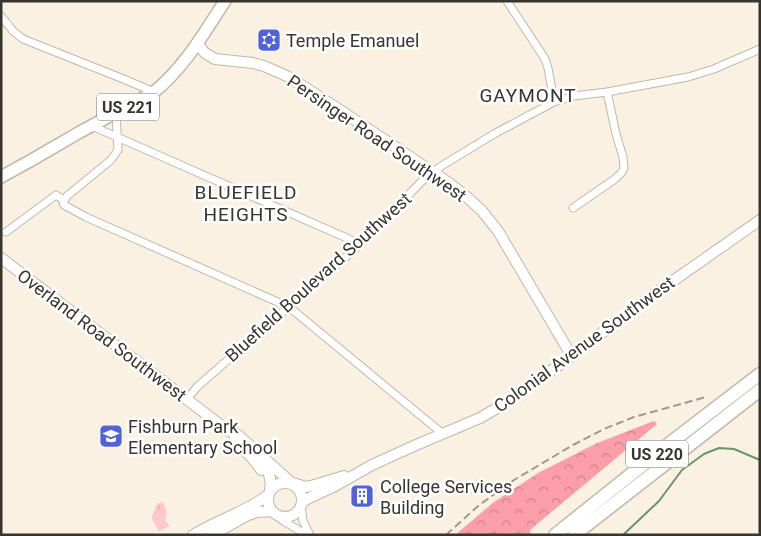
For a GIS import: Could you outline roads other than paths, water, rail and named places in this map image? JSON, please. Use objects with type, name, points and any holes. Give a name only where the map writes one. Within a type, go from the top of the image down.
[{"type":"highway","name":"US 220","points":[[555,535],[760,374]]},
{"type":"highway","name":"US 220","points":[[574,535],[760,390]]},
{"type":"main road","name":"US 221","points":[[1,177],[154,92],[174,74],[225,1]]},
{"type":"main road","name":"Persinger Road Southwest","points":[[197,43],[205,53],[215,59],[253,63],[289,77],[432,172],[466,197],[490,220],[498,231],[571,356]]},
{"type":"main road","name":"Colonial Avenue Southwest","points":[[302,504],[307,499],[372,466],[495,410],[520,394],[640,304],[760,220]]},
{"type":"main road","name":"Overland Road Southwest","points":[[1,258],[227,430],[267,469],[271,483],[266,496]]},
{"type":"main road","name":"Overland Road Southwest","points":[[227,430],[243,439],[293,484]]},
{"type":"main road","name":"Colonial Avenue Southwest","points":[[293,484],[310,486],[372,466]]},
{"type":"main road","points":[[193,535],[266,496],[279,484],[293,484],[301,494],[302,504],[294,514],[288,517],[278,517],[277,519],[262,516],[239,521]]},
{"type":"main road","points":[[266,496],[268,503],[278,517]]},
{"type":"main road","points":[[212,535],[257,512],[263,511],[278,517]]},
{"type":"street","points":[[507,1],[545,59],[554,102]]},
{"type":"street","points":[[1,16],[13,31],[24,39],[154,92]]},
{"type":"street","name":"Bluefield Boulevard Southwest","points":[[187,399],[198,386],[359,245],[432,172],[513,123],[554,102],[574,96],[607,92],[700,74],[760,49]]},
{"type":"street","points":[[573,208],[615,179],[624,168],[625,163],[616,134],[607,92]]},
{"type":"street","points":[[116,113],[118,150],[111,160],[64,200],[64,206],[289,307],[443,434]]},
{"type":"street","points":[[92,126],[359,245]]},
{"type":"street","points":[[6,232],[56,195],[64,200]]},
{"type":"street","points":[[302,504],[303,521],[308,535]]},
{"type":"street","points":[[278,517],[308,535]]},
{"type":"waterway","points":[[623,535],[659,501],[682,470],[704,454],[719,448],[734,449],[760,460]]},
{"type":"railway","points":[[446,535],[478,506],[514,480],[573,445],[604,429],[634,417],[706,397]]},
{"type":"place","name":"Temple Emanuel","points":[[269,40]]},
{"type":"place","name":"Fishburn Park Elementary School","points":[[111,436]]},
{"type":"place","name":"College Services Building","points":[[362,496]]},
{"type":"district","name":"GAYMONT","points":[[528,95]]},
{"type":"district","name":"BLUEFIELD HEIGHTS","points":[[246,203]]}]
